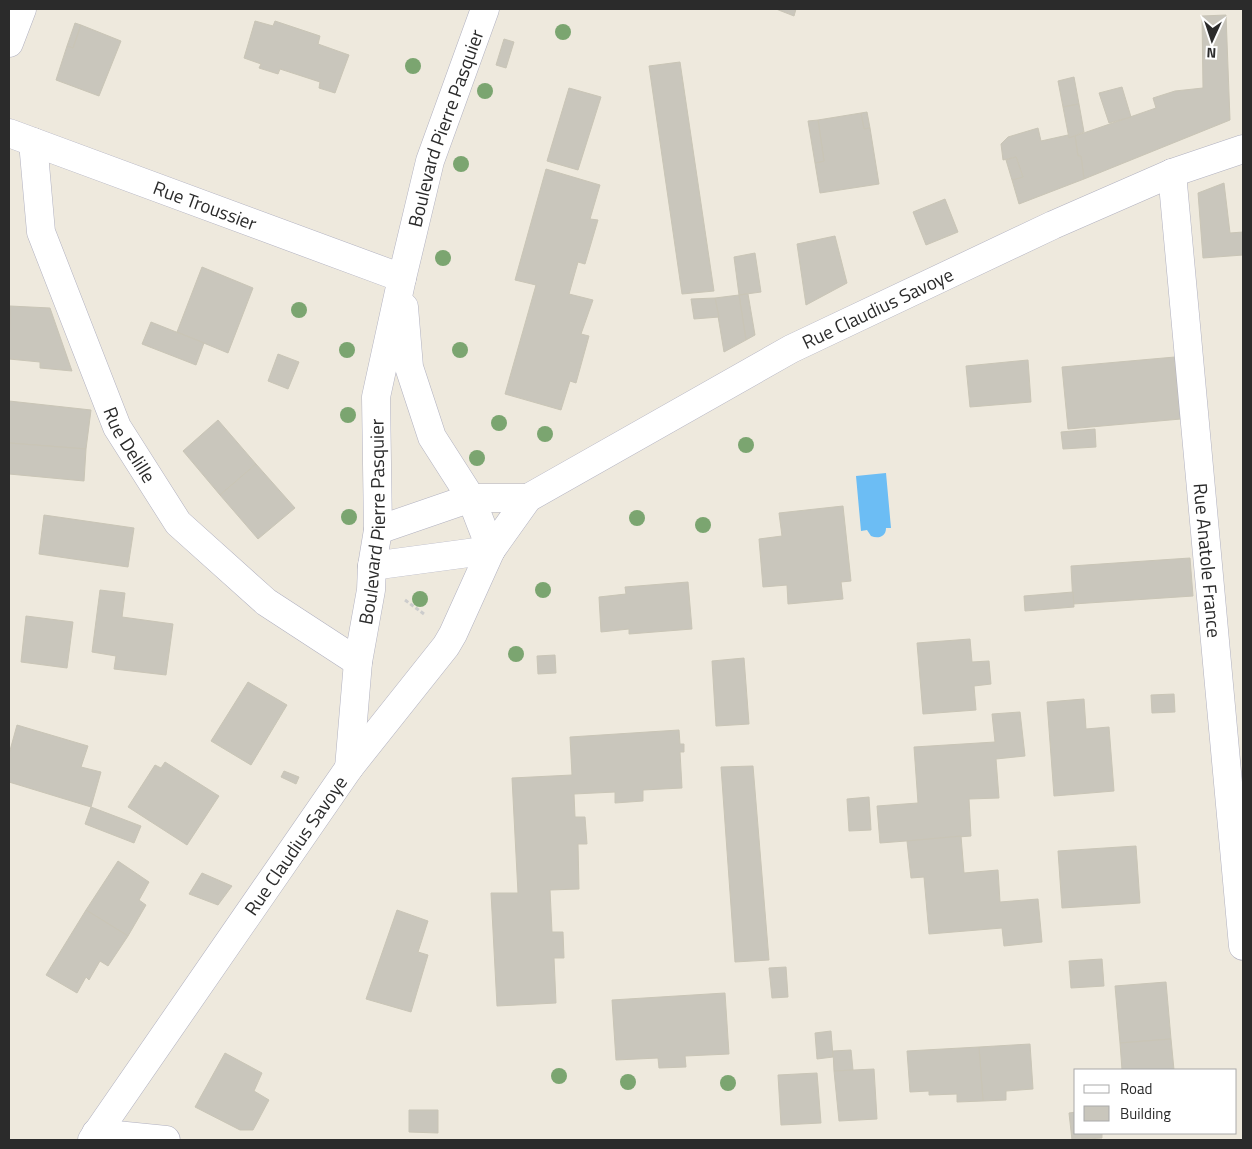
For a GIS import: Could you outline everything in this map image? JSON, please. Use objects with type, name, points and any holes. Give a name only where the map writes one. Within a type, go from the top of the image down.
[{"type":"street","points":[[9,43],[22,9]]},
{"type":"street","name":"Boulevard Pierre Pasquier","points":[[349,768],[358,662],[371,590],[372,566],[378,530],[376,397],[430,161],[485,9]]},
{"type":"street","name":"Rue Troussier","points":[[21,138],[402,278]]},
{"type":"street","name":"Rue Delille","points":[[21,138],[41,232],[117,427],[178,523],[266,602],[358,662]]},
{"type":"street","name":"Rue Claudius Savoye","points":[[94,1137],[349,768],[446,646],[491,550],[528,498],[791,349],[1054,225],[1172,173],[1243,149]]},
{"type":"street","name":"Rue Anatole France","points":[[1172,173],[1243,946]]},
{"type":"street","name":"Boulevard Pierre Pasquier","points":[[402,278],[409,367],[432,437],[471,498],[491,550]]},
{"type":"street","name":"Rue Claudius Savoye","points":[[378,530],[471,498],[528,498]]},
{"type":"street","points":[[372,566],[491,550]]},
{"type":"street","points":[[94,1137],[166,1140]]},
{"type":"path","points":[[401,597],[430,618]]},
{"type":"water","points":[[886,473],[891,528],[886,528],[885,533],[881,536],[874,537],[867,530],[861,531],[856,476]]},
{"type":"building","points":[[776,9],[796,9],[794,16]]},
{"type":"building","points":[[1226,15],[1230,120],[1084,179],[1081,156],[1078,156],[1075,136],[1156,108],[1153,98],[1175,91],[1203,88],[1202,16]]},
{"type":"building","points":[[255,21],[273,26],[275,21],[320,36],[318,44],[349,55],[335,93],[319,88],[320,82],[280,69],[278,74],[259,68],[261,64],[244,58]]},
{"type":"building","points":[[75,23],[81,25],[73,48],[67,46]]},
{"type":"building","points":[[81,25],[121,41],[99,96],[56,80],[67,46],[73,48]]},
{"type":"building","points":[[504,39],[514,42],[506,68],[496,65]]},
{"type":"building","points":[[680,62],[714,291],[682,294],[649,66]]},
{"type":"building","points":[[1074,77],[1079,104],[1063,107],[1058,81]]},
{"type":"building","points":[[1122,87],[1131,117],[1109,123],[1099,93]]},
{"type":"building","points":[[569,88],[601,97],[578,170],[547,161]]},
{"type":"building","points":[[1079,104],[1084,132],[1069,138],[1063,107]]},
{"type":"building","points":[[867,112],[870,128],[864,129],[861,113]]},
{"type":"building","points":[[861,113],[864,129],[870,128],[879,184],[820,193],[815,163],[824,161],[818,120]]},
{"type":"building","points":[[818,120],[824,161],[815,163],[808,121]]},
{"type":"building","points":[[1038,128],[1041,141],[1068,135],[1069,138],[1075,136],[1078,156],[1081,156],[1084,179],[1019,204],[1012,180],[1023,177],[1016,157],[1003,160],[1001,144],[1008,137]]},
{"type":"building","points":[[1016,157],[1023,177],[1012,180],[1006,160]]},
{"type":"building","points":[[546,169],[600,185],[590,219],[598,220],[585,264],[578,262],[569,294],[593,300],[581,334],[589,336],[576,383],[570,381],[561,410],[505,394],[536,285],[515,280]]},
{"type":"building","points":[[1224,183],[1230,233],[1243,232],[1243,255],[1203,258],[1198,193]]},
{"type":"building","points":[[945,199],[958,232],[926,245],[913,212]]},
{"type":"building","points":[[835,236],[847,283],[806,305],[797,244]]},
{"type":"building","points":[[755,253],[761,292],[739,295],[734,257]]},
{"type":"building","points":[[202,267],[253,288],[228,353],[177,332]]},
{"type":"building","points":[[748,294],[755,335],[746,340],[739,295]]},
{"type":"building","points":[[739,295],[746,340],[724,352],[715,298]]},
{"type":"building","points":[[715,298],[719,317],[694,319],[691,299]]},
{"type":"building","points":[[10,306],[50,308],[72,371],[40,368],[40,362],[9,359]]},
{"type":"building","points":[[151,322],[204,343],[196,365],[142,344]]},
{"type":"building","points":[[278,354],[299,362],[288,389],[268,381]]},
{"type":"building","points":[[1175,357],[1181,419],[1068,429],[1062,367]]},
{"type":"building","points":[[1028,360],[1031,402],[970,407],[966,366]]},
{"type":"building","points":[[9,401],[91,410],[86,449],[9,443]]},
{"type":"building","points":[[218,420],[256,464],[220,495],[183,451]]},
{"type":"building","points":[[1095,429],[1096,447],[1063,449],[1061,432]]},
{"type":"building","points":[[9,443],[86,449],[84,481],[9,474]]},
{"type":"building","points":[[256,464],[295,508],[258,539],[220,495]]},
{"type":"building","points":[[843,506],[851,581],[841,582],[843,599],[788,604],[787,585],[763,587],[759,539],[782,536],[779,513]]},
{"type":"building","points":[[44,515],[134,528],[128,567],[39,554]]},
{"type":"building","points":[[1190,558],[1193,596],[1073,604],[1071,566]]},
{"type":"building","points":[[688,582],[692,629],[629,634],[629,629],[601,632],[599,597],[626,594],[625,587]]},
{"type":"building","points":[[100,590],[125,593],[122,617],[173,624],[166,675],[114,669],[116,656],[92,652]]},
{"type":"building","points":[[1073,592],[1074,607],[1025,611],[1024,596]]},
{"type":"building","points":[[26,616],[73,622],[67,668],[21,662]]},
{"type":"building","points":[[970,639],[972,662],[989,661],[991,684],[974,686],[976,710],[923,714],[917,643]]},
{"type":"building","points":[[555,655],[556,673],[538,674],[537,656]]},
{"type":"building","points":[[744,658],[749,724],[716,726],[712,661]]},
{"type":"building","points":[[248,682],[287,705],[251,765],[211,741]]},
{"type":"building","points":[[1174,694],[1175,712],[1152,713],[1151,695]]},
{"type":"building","points":[[1084,699],[1086,729],[1109,727],[1114,791],[1054,796],[1047,702]]},
{"type":"building","points":[[1020,712],[1025,756],[996,759],[999,798],[969,799],[971,836],[880,843],[877,806],[918,803],[914,747],[995,742],[992,714]]},
{"type":"building","points":[[17,725],[88,746],[81,767],[101,772],[91,807],[9,782],[9,754]]},
{"type":"building","points":[[679,730],[680,744],[684,744],[684,752],[680,752],[682,788],[643,790],[643,801],[615,803],[615,792],[574,794],[575,817],[585,817],[587,844],[578,844],[579,889],[550,890],[552,932],[563,932],[564,958],[554,958],[556,1003],[497,1006],[491,893],[518,893],[512,778],[572,775],[570,737]]},
{"type":"building","points":[[165,762],[219,796],[187,845],[128,807],[155,765],[161,768]]},
{"type":"building","points":[[753,766],[769,960],[735,962],[721,767]]},
{"type":"building","points":[[284,771],[299,777],[296,784],[281,777]]},
{"type":"building","points":[[869,797],[871,830],[849,831],[847,799]]},
{"type":"building","points":[[91,807],[141,826],[134,843],[85,824]]},
{"type":"building","points":[[961,836],[964,873],[998,870],[1000,902],[1038,899],[1042,942],[1004,946],[1002,928],[929,934],[924,877],[911,878],[907,841]]},
{"type":"building","points":[[1136,846],[1140,903],[1062,908],[1058,851]]},
{"type":"building","points":[[118,861],[149,882],[139,900],[146,905],[128,936],[86,910]]},
{"type":"building","points":[[202,873],[232,886],[218,905],[189,894]]},
{"type":"building","points":[[86,910],[128,936],[108,966],[100,961],[89,980],[86,977],[77,993],[46,975]]},
{"type":"building","points":[[397,910],[428,921],[418,952],[428,955],[411,1012],[366,999]]},
{"type":"building","points":[[1102,959],[1104,986],[1071,988],[1069,961]]},
{"type":"building","points":[[786,967],[788,997],[772,998],[769,968]]},
{"type":"building","points":[[1166,982],[1171,1039],[1120,1043],[1115,986]]},
{"type":"building","points":[[725,993],[729,1054],[685,1056],[686,1067],[659,1068],[658,1058],[616,1060],[612,1000]]},
{"type":"building","points":[[831,1031],[833,1057],[817,1059],[815,1033]]},
{"type":"building","points":[[1171,1039],[1174,1069],[1122,1069],[1120,1043]]},
{"type":"building","points":[[1030,1044],[1033,1089],[1006,1091],[1006,1100],[983,1101],[979,1047]]},
{"type":"building","points":[[979,1047],[983,1101],[957,1102],[957,1094],[929,1095],[929,1091],[910,1092],[907,1051]]},
{"type":"building","points":[[851,1050],[853,1070],[834,1071],[833,1051]]},
{"type":"building","points":[[225,1053],[262,1073],[254,1091],[269,1100],[253,1130],[240,1130],[195,1107]]},
{"type":"building","points":[[874,1069],[877,1119],[839,1121],[834,1071]]},
{"type":"building","points":[[817,1073],[821,1123],[781,1125],[778,1075]]},
{"type":"building","points":[[409,1110],[438,1110],[438,1133],[409,1132]]},
{"type":"building","points":[[1074,1112],[1074,1134],[1102,1134],[1102,1138],[1072,1140],[1069,1113]]}]
